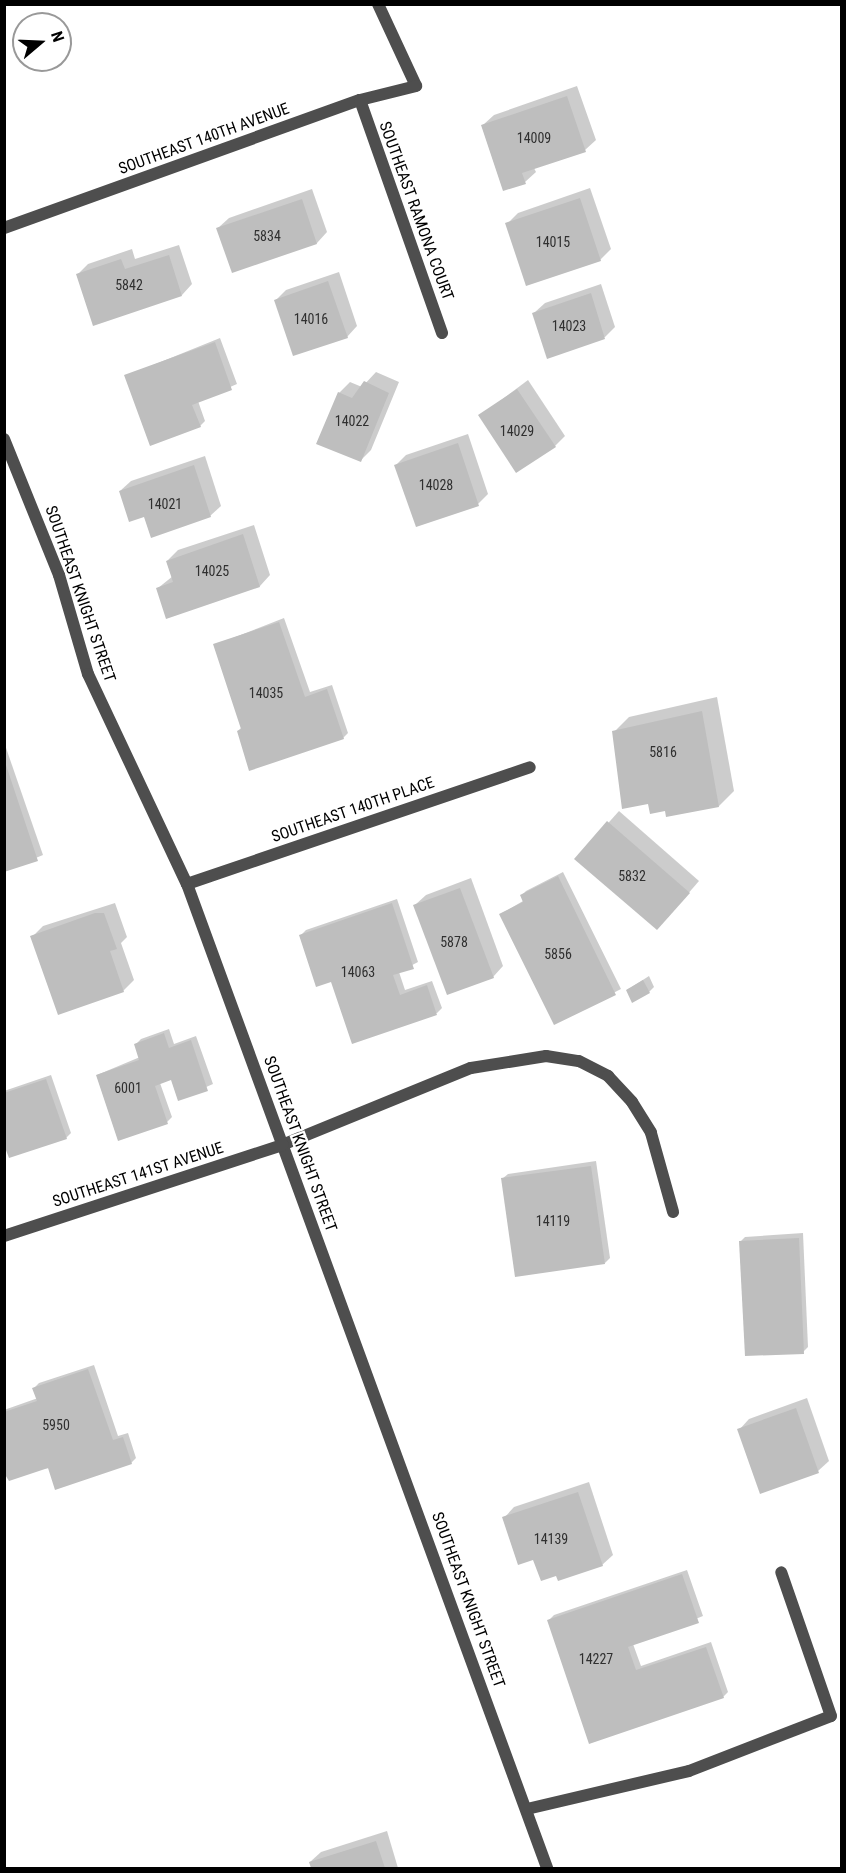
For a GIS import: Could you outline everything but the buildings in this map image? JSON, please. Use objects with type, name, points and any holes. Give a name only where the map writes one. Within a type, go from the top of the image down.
[{"type":"street","name":"SOUTHEAST 140TH AVENUE","points":[[4,228],[360,100],[416,86],[378,4]]},
{"type":"street","name":"SOUTHEAST RAMONA COURT","points":[[360,100],[442,333]]},
{"type":"street","name":"SOUTHEAST KNIGHT STREET","points":[[4,439],[59,575],[88,674],[187,884],[527,1809],[547,1869]]},
{"type":"street","name":"SOUTHEAST 140TH PLACE","points":[[187,884],[530,767]]},
{"type":"street","name":"SOUTHEAST 141ST AVENUE","points":[[4,1236],[282,1146],[471,1068],[546,1056],[579,1061],[608,1076],[632,1102],[651,1133],[673,1212]]},
{"type":"street","points":[[527,1809],[689,1772],[831,1716],[781,1572]]}]
